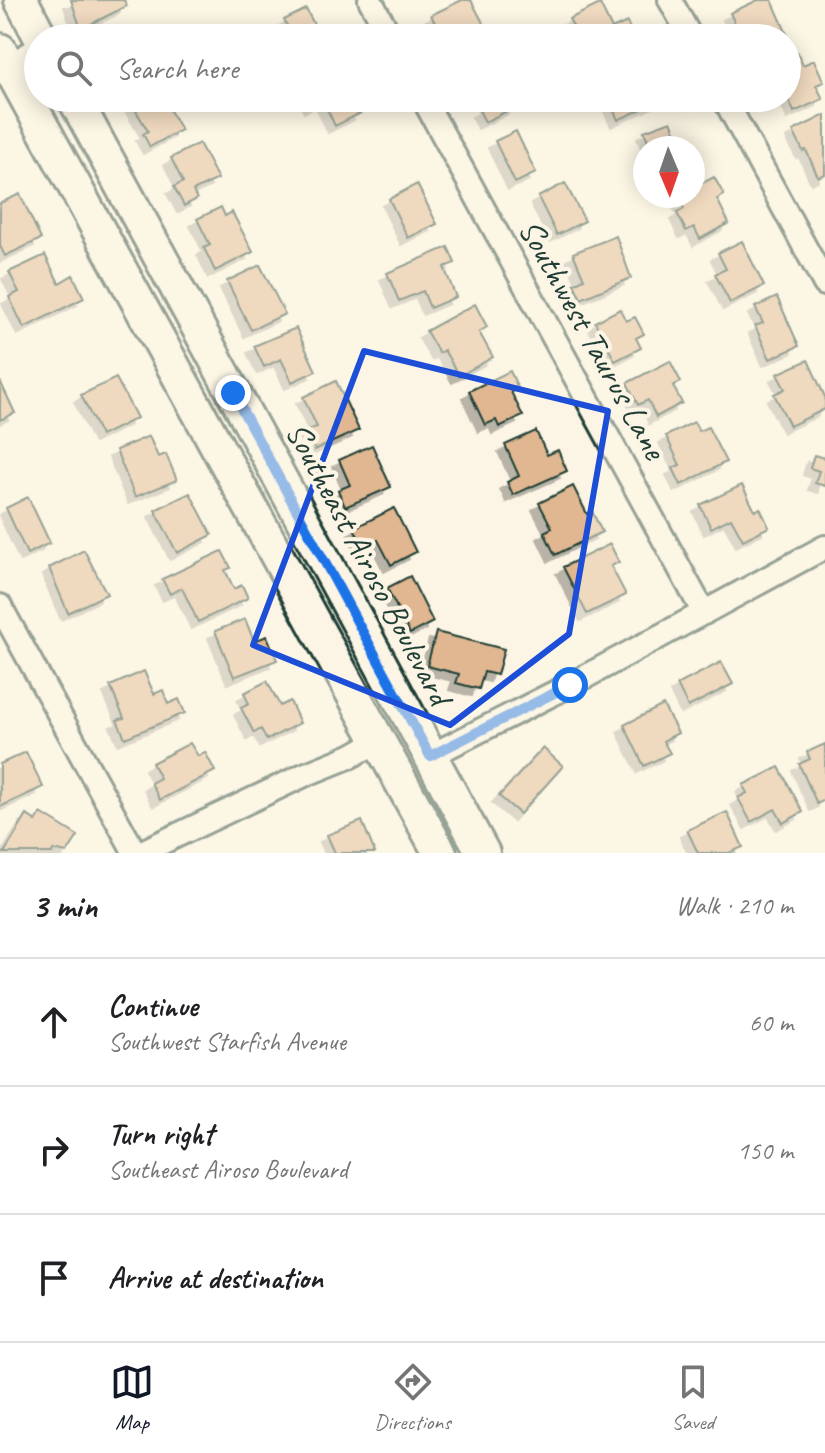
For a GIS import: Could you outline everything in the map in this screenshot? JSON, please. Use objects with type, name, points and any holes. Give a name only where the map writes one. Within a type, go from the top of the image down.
[{"type":"main road","points":[[21,0],[34,24]]},
{"type":"main road","points":[[3,62],[24,100]]},
{"type":"main road","points":[[31,112],[440,853]]},
{"type":"main road","name":"Southeast Airoso Boulevard","points":[[82,112],[483,853]]},
{"type":"street","points":[[370,0],[383,24]]},
{"type":"street","points":[[670,0],[683,24]]},
{"type":"street","points":[[3,62],[24,54]]},
{"type":"street","name":"Southwest Taurus Lane","points":[[431,112],[704,613]]},
{"type":"street","points":[[732,112],[825,284]]},
{"type":"street","points":[[430,756],[570,685],[825,547]]},
{"type":"street","points":[[0,606],[138,853],[380,740]]},
{"type":"highlighted area","points":[[364,351],[608,411],[569,634],[450,725],[253,645]]},
{"type":"building","points":[[71,0],[124,0],[127,6],[91,24],[79,24]]},
{"type":"building","points":[[462,0],[471,0],[484,24],[436,24],[431,15]]},
{"type":"building","points":[[758,0],[772,0],[783,24],[735,24],[730,13]]},
{"type":"building","points":[[600,4],[610,24],[572,24],[569,19]]},
{"type":"building","points":[[306,9],[314,24],[286,24],[284,20]]},
{"type":"building","points":[[814,60],[824,82],[816,85],[823,99],[801,109],[801,61],[803,65]]},
{"type":"building","points":[[137,112],[171,112],[181,130],[150,147],[143,134],[148,131]]},
{"type":"building","points":[[329,112],[361,112],[361,113],[335,126]]},
{"type":"building","points":[[480,112],[505,112],[485,122]]},
{"type":"building","points":[[614,112],[635,112],[618,120]]},
{"type":"building","points":[[825,115],[825,174],[818,177],[793,131]]},
{"type":"building","points":[[671,121],[677,136],[646,136],[644,131]]},
{"type":"building","points":[[516,131],[536,173],[515,183],[495,141]]},
{"type":"building","points":[[199,143],[218,179],[193,191],[197,199],[184,206],[174,187],[183,182],[171,158]]},
{"type":"building","points":[[714,177],[724,195],[717,199],[729,223],[700,239],[694,227],[686,231],[677,213],[684,208],[705,208],[705,182]]},
{"type":"building","points":[[565,183],[585,221],[557,235],[538,197]]},
{"type":"building","points":[[417,184],[437,224],[408,238],[389,199]]},
{"type":"building","points":[[20,194],[41,239],[5,256],[0,246],[0,203]]},
{"type":"building","points":[[221,207],[225,216],[232,212],[253,252],[215,271],[204,248],[210,245],[197,219]]},
{"type":"building","points":[[616,236],[631,278],[581,299],[574,284],[584,279],[573,253]]},
{"type":"building","points":[[742,241],[764,286],[730,303],[715,274],[726,269],[718,253]]},
{"type":"building","points":[[448,247],[455,263],[444,267],[456,297],[430,308],[423,291],[399,301],[387,273]]},
{"type":"building","points":[[45,255],[59,283],[73,275],[84,298],[24,328],[9,297],[19,292],[9,272]]},
{"type":"building","points":[[260,265],[285,314],[251,330],[227,281]]},
{"type":"building","points":[[777,297],[799,346],[770,359],[755,326],[763,323],[755,307]]},
{"type":"building","points":[[475,304],[487,327],[479,332],[493,357],[459,376],[444,350],[439,353],[426,331]]},
{"type":"building","points":[[620,309],[626,321],[635,317],[644,334],[636,338],[641,348],[615,361],[595,322]]},
{"type":"building","points":[[296,328],[316,371],[292,382],[281,359],[264,367],[254,346]]},
{"type":"building","points":[[808,360],[825,397],[825,409],[790,426],[774,394],[785,389],[777,374]]},
{"type":"building","points":[[670,361],[681,382],[673,386],[682,403],[656,417],[648,400],[638,405],[627,383]]},
{"type":"building","points":[[510,371],[518,388],[511,392],[523,416],[499,427],[496,420],[485,425],[469,391]]},
{"type":"building","points":[[116,378],[137,418],[101,436],[81,395]]},
{"type":"building","points":[[0,381],[15,413],[0,420]]},
{"type":"building","points":[[336,381],[359,430],[315,450],[306,431],[317,427],[303,397]]},
{"type":"building","points":[[694,422],[699,431],[708,427],[726,462],[681,485],[673,468],[680,465],[666,436]]},
{"type":"building","points":[[536,431],[547,455],[558,450],[567,471],[513,495],[507,482],[519,476],[505,445]]},
{"type":"building","points":[[149,436],[158,457],[166,454],[177,480],[135,497],[116,450]]},
{"type":"building","points":[[372,445],[391,487],[345,507],[338,490],[350,485],[339,460]]},
{"type":"building","points":[[814,455],[824,458],[825,455],[825,486],[815,483],[819,471],[810,468]]},
{"type":"building","points":[[742,485],[755,511],[760,508],[769,527],[743,540],[731,518],[711,528],[700,505]]},
{"type":"building","points":[[573,486],[587,514],[592,511],[602,532],[555,555],[544,532],[552,528],[539,503]]},
{"type":"building","points":[[190,493],[212,535],[177,553],[155,510]]},
{"type":"building","points":[[28,497],[50,543],[27,554],[6,508]]},
{"type":"building","points":[[394,508],[416,552],[391,565],[378,540],[363,547],[354,528]]},
{"type":"building","points":[[610,544],[619,562],[611,566],[626,595],[587,614],[563,567]]},
{"type":"building","points":[[84,550],[107,594],[68,613],[49,568]]},
{"type":"building","points":[[222,551],[231,568],[225,570],[234,589],[242,585],[248,598],[198,622],[182,588],[170,594],[162,579]]},
{"type":"building","points":[[410,576],[433,622],[410,634],[387,588]]},
{"type":"building","points":[[245,619],[254,641],[267,636],[277,660],[234,677],[215,631]]},
{"type":"building","points":[[436,632],[504,649],[497,675],[484,672],[479,689],[456,683],[459,674],[427,666]]},
{"type":"building","points":[[721,662],[733,684],[688,707],[677,685]]},
{"type":"building","points":[[144,671],[154,694],[163,690],[168,704],[179,699],[185,713],[125,738],[117,720],[124,718],[110,686]]},
{"type":"building","points":[[267,681],[280,706],[290,701],[300,723],[267,740],[261,729],[254,733],[241,708],[249,704],[244,693]]},
{"type":"building","points":[[663,705],[678,733],[663,741],[670,753],[644,766],[624,725]]},
{"type":"building","points":[[190,743],[198,756],[205,752],[215,771],[160,800],[151,783],[160,778],[152,763]]},
{"type":"building","points":[[825,744],[825,800],[817,804],[799,764],[810,759],[807,752]]},
{"type":"building","points":[[543,748],[563,766],[520,814],[499,796]]},
{"type":"building","points":[[26,752],[43,787],[0,807],[0,764]]},
{"type":"building","points":[[779,767],[803,812],[783,823],[775,809],[751,822],[738,798],[747,793],[743,785]]},
{"type":"building","points":[[727,812],[743,847],[729,853],[698,853],[687,830]]},
{"type":"building","points":[[41,813],[78,836],[67,853],[53,850],[52,853],[4,853],[27,815],[36,821]]},
{"type":"building","points":[[362,821],[375,853],[335,853],[327,835]]},
{"type":"route","points":[[233,393],[430,756],[570,685]]}]
